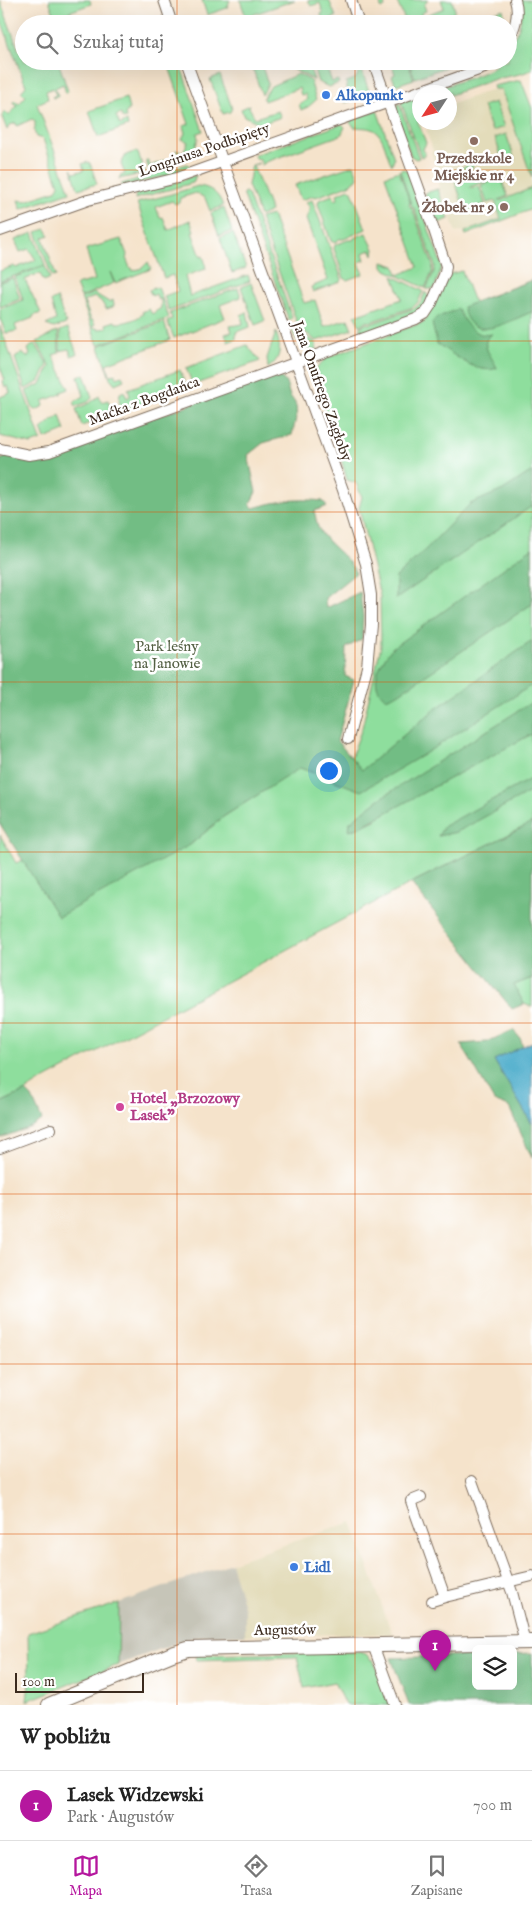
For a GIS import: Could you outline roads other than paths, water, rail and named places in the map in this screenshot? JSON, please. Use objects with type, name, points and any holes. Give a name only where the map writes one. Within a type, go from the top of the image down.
[{"type":"street","points":[[164,0],[169,15]]},
{"type":"street","points":[[351,0],[356,15]]},
{"type":"street","points":[[515,0],[516,15]]},
{"type":"street","name":"Jana Onufrego Zagłoby","points":[[189,70],[224,160],[295,362],[343,490],[359,541],[369,583],[371,624],[367,667],[348,739]]},
{"type":"street","name":"Maćka z Bogdańca","points":[[0,449],[29,455],[49,452],[421,317],[431,305],[445,274],[445,264],[376,70]]},
{"type":"street","name":"Longinusa Podbipięty","points":[[0,231],[79,203],[177,178],[478,70]]},
{"type":"street","points":[[0,1148],[52,1129]]},
{"type":"street","points":[[472,1482],[528,1642]]},
{"type":"street","points":[[421,1497],[411,1501],[445,1597]]},
{"type":"street","points":[[432,1601],[532,1576]]},
{"type":"street","name":"Augustów","points":[[50,1705],[188,1649],[528,1642]]},
{"type":"street","points":[[373,1645],[395,1705]]},
{"type":"water","points":[[532,1042],[532,1124],[494,1060]]},
{"type":"place","name":"Alkopunkt","points":[[326,95]]},
{"type":"place","name":"Przedszkole Miejskie nr 4","points":[[474,141]]},
{"type":"place","name":"Żłobek nr 9","points":[[504,207]]},
{"type":"place","name":"Hotel „Brzozowy Lasek”","points":[[120,1107]]},
{"type":"place","name":"Lidl","points":[[294,1567]]},
{"type":"place","name":"Lasek Widzewski","points":[[435,1671]]},
{"type":"park label","name":"Park leśny na Janowie","points":[[167,654]]}]
